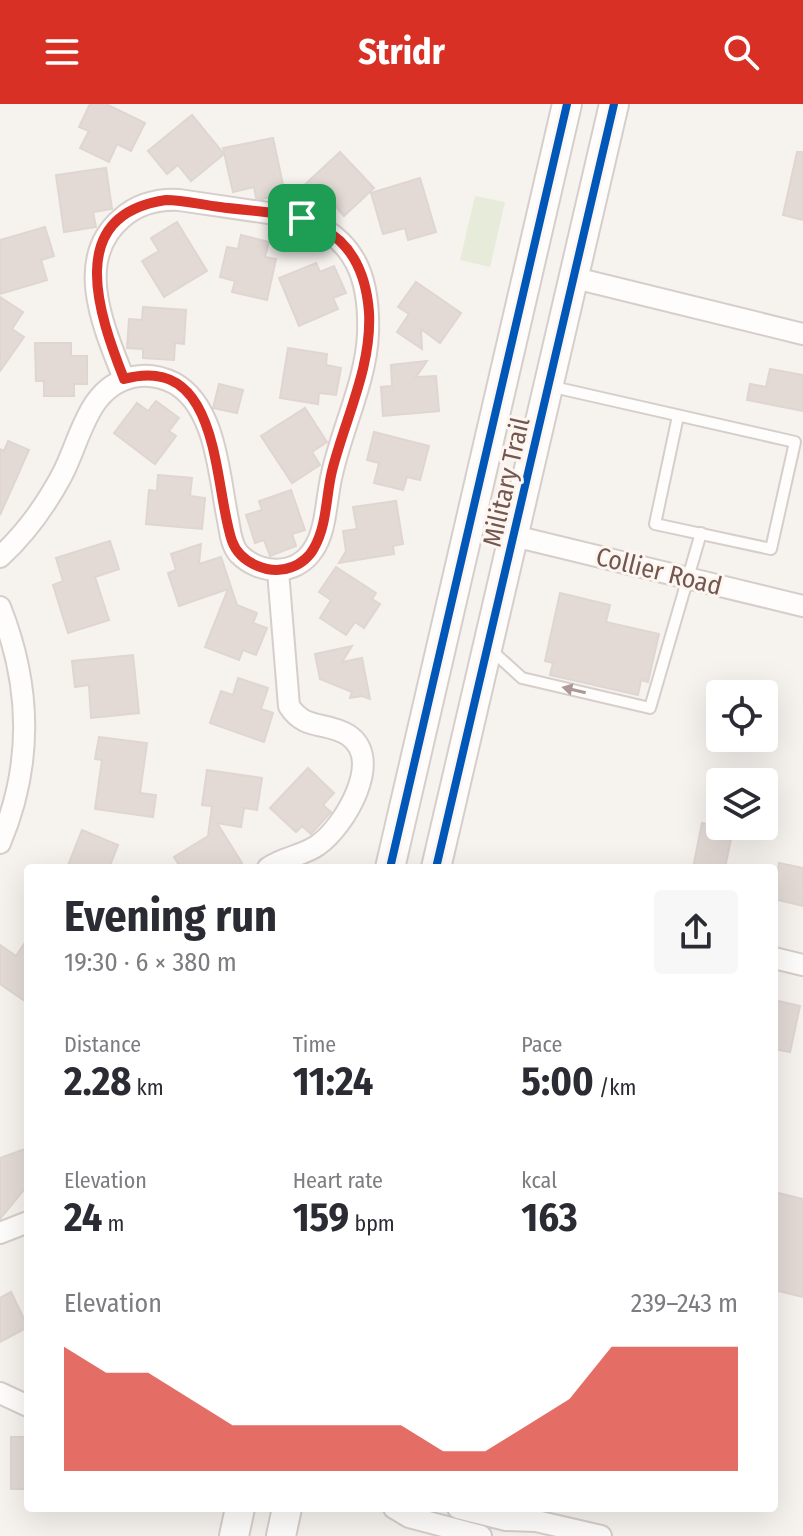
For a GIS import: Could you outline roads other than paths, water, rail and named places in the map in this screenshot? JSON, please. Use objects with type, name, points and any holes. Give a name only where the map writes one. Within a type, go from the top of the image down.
[{"type":"main road","name":"Military Trail","points":[[391,864],[567,104]]},
{"type":"main road","name":"Military Trail","points":[[437,864],[614,104]]},
{"type":"main road","points":[[410,864],[428,790],[417,752]]},
{"type":"main road","points":[[234,1536],[239,1512]]},
{"type":"main road","points":[[281,1536],[286,1512]]},
{"type":"street","points":[[0,557],[31,523],[62,476],[93,406],[111,386],[124,379],[152,376],[178,385],[189,394],[209,433],[218,463],[232,542],[239,554],[261,569],[278,571],[304,560],[314,550],[319,537],[332,472],[362,371],[368,342],[369,313],[365,284],[350,253],[316,223],[287,215],[166,200],[153,202],[128,213],[109,232],[102,244],[95,275],[106,334],[124,379]]},
{"type":"street","points":[[575,278],[803,334]]},
{"type":"street","name":"Collier Road","points":[[514,536],[803,606]]},
{"type":"street","points":[[277,864],[314,848],[337,829],[354,801],[362,770],[362,756],[357,744],[347,734],[308,723],[296,717],[289,706],[278,571]]},
{"type":"street","points":[[0,607],[12,637],[21,676],[25,716],[20,782],[0,843]]},
{"type":"street","points":[[778,959],[803,965]]},
{"type":"street","points":[[0,1233],[24,1224]]},
{"type":"street","points":[[0,1393],[24,1404]]},
{"type":"street","points":[[401,1512],[409,1517],[481,1536]]},
{"type":"street","points":[[451,1528],[456,1512]]},
{"type":"street","points":[[472,1512],[506,1521],[536,1521],[601,1536]]},
{"type":"lane","points":[[549,386],[795,442],[771,549],[655,524],[678,416]]},
{"type":"lane","points":[[488,648],[522,678],[650,708],[701,533]]}]
